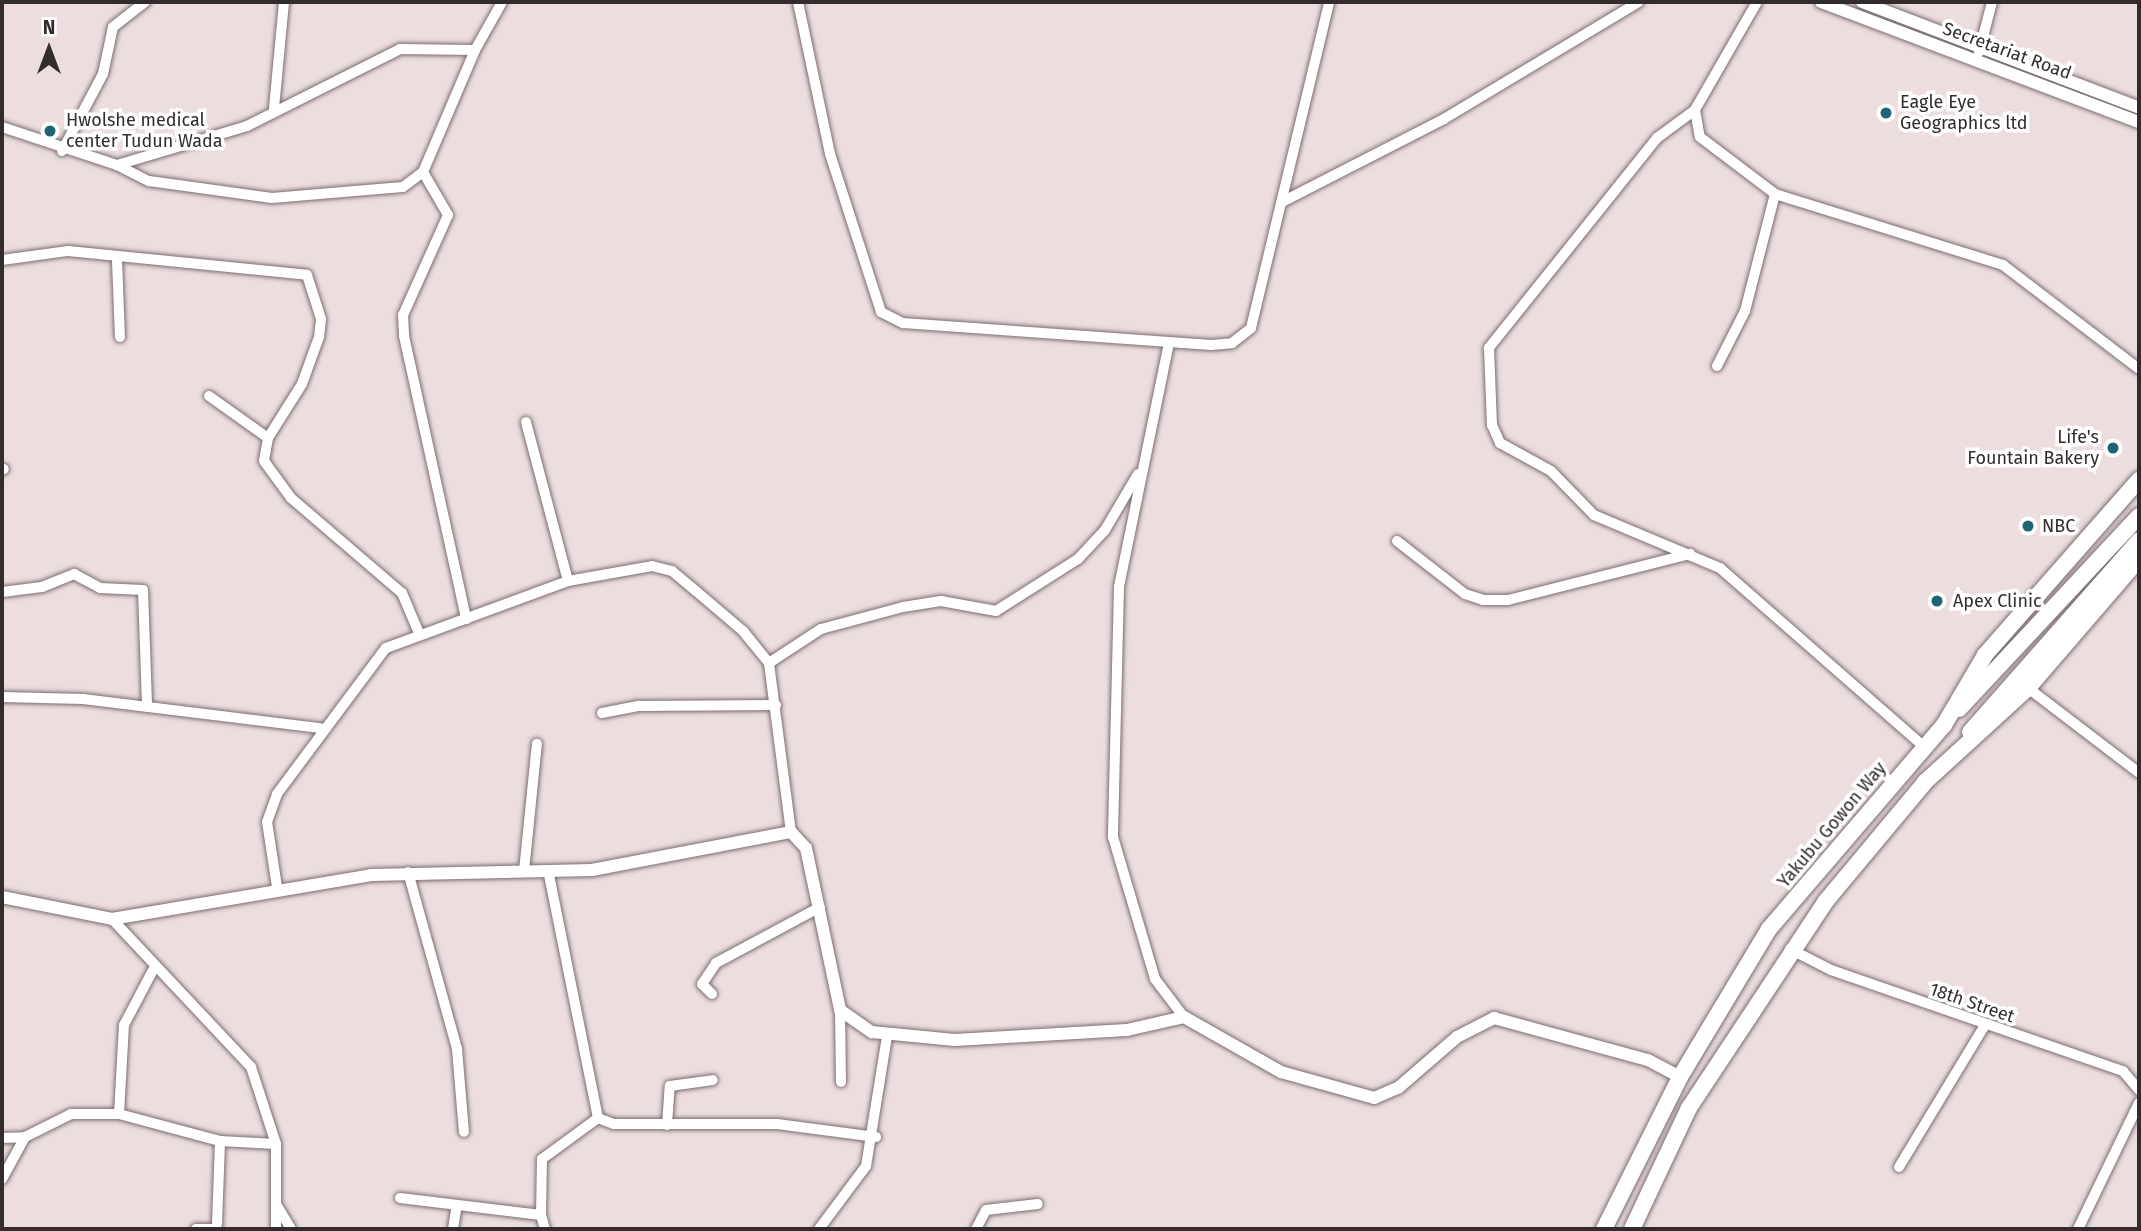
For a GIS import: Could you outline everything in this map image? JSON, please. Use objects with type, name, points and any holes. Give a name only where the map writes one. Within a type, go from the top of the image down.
[{"type":"highway","name":"Yakubu Gowon Way","points":[[1604,1229],[1680,1077],[1769,929],[1923,746],[1944,725],[1985,655],[2139,480]]},
{"type":"highway","points":[[1944,725],[2139,516]]},
{"type":"highway","points":[[1632,1229],[1689,1108],[1790,949],[1954,753],[1998,693],[2139,540]]},
{"type":"highway","points":[[1954,753],[2028,688],[2139,559]]},
{"type":"highway","points":[[2071,638],[2139,574]]},
{"type":"street","points":[[62,151],[103,74],[113,27],[145,2]]},
{"type":"street","points":[[274,108],[284,2]]},
{"type":"street","points":[[2,127],[62,151],[117,165],[149,181],[272,198],[403,187],[423,172],[475,50],[502,2]]},
{"type":"street","points":[[797,2],[830,154],[881,313],[903,323],[1168,343],[1232,343],[1251,328],[1329,2]]},
{"type":"street","points":[[1282,202],[1444,119],[1639,2]]},
{"type":"street","points":[[1757,2],[1695,110],[1657,138],[1488,356],[1492,425],[1500,443],[1551,471],[1594,515],[1690,554],[1729,575],[1923,746]]},
{"type":"street","name":"Secretariat Road","points":[[1821,2],[1979,52],[2139,108]]},
{"type":"street","name":"Secretariat Road","points":[[1862,2],[2139,122]]},
{"type":"street","points":[[1979,52],[1992,2]]},
{"type":"street","points":[[117,165],[247,125],[274,108],[400,49],[475,50]]},
{"type":"street","points":[[1695,110],[1700,137],[1775,194],[2003,265],[2139,369]]},
{"type":"street","points":[[423,172],[448,215],[404,315],[404,336],[466,619]]},
{"type":"street","points":[[1717,366],[1745,310],[1775,194]]},
{"type":"street","points":[[2,261],[68,251],[117,260],[307,275],[321,319],[319,337],[302,384],[268,438],[268,472],[291,498],[393,584],[419,633]]},
{"type":"street","points":[[117,260],[120,337]]},
{"type":"street","points":[[1168,343],[1119,587],[1113,836],[1155,979],[1184,1017],[1281,1072],[1355,1097],[1374,1098],[1398,1088],[1457,1037],[1494,1018],[1583,1040],[1680,1077]]},
{"type":"street","points":[[209,396],[268,438]]},
{"type":"street","points":[[527,422],[568,581]]},
{"type":"street","points":[[769,663],[821,629],[904,607],[941,601],[996,611],[1078,559],[1105,530],[1142,468]]},
{"type":"street","points":[[1397,541],[1465,594],[1483,600],[1508,600],[1690,554]]},
{"type":"street","points":[[277,887],[267,822],[277,794],[320,728],[372,660],[419,633],[466,619],[568,581],[663,567],[743,631],[769,663],[791,832],[806,848],[840,1010],[841,1082]]},
{"type":"street","points":[[2,592],[42,587],[74,574],[100,588],[142,590],[147,707]]},
{"type":"street","points":[[2028,688],[2139,773]]},
{"type":"street","points":[[2,697],[147,707],[320,728]]},
{"type":"street","points":[[602,713],[639,706],[776,705]]},
{"type":"street","points":[[524,871],[537,744]]},
{"type":"street","points":[[2,897],[111,919],[277,887],[408,872],[524,871],[620,866],[791,832]]},
{"type":"street","points":[[548,870],[598,1118]]},
{"type":"street","points":[[408,872],[457,1049],[464,1132]]},
{"type":"street","points":[[712,994],[702,984],[716,962],[820,907]]},
{"type":"street","points":[[111,919],[153,970],[251,1067],[276,1144],[276,1229]]},
{"type":"street","name":"18th Street","points":[[1790,949],[1831,970],[2123,1071],[2139,1090]]},
{"type":"street","points":[[119,1115],[124,1025],[153,970]]},
{"type":"street","points":[[840,1010],[855,1024],[887,1036],[954,1040],[1127,1030],[1184,1017]]},
{"type":"street","points":[[1899,1167],[1985,1025]]},
{"type":"street","points":[[819,1229],[866,1166],[876,1137],[887,1036]]},
{"type":"street","points":[[667,1125],[670,1086],[713,1080]]},
{"type":"street","points":[[2078,1229],[2139,1103]]},
{"type":"street","points":[[2,1138],[25,1136],[59,1116],[119,1115],[220,1141],[276,1144]]},
{"type":"street","points":[[545,1229],[541,1215],[542,1159],[598,1118],[667,1125],[777,1124],[876,1137]]},
{"type":"street","points":[[2,1179],[25,1136]]},
{"type":"street","points":[[196,1229],[217,1227],[220,1141]]},
{"type":"street","points":[[400,1198],[541,1215]]},
{"type":"street","points":[[274,1201],[290,1229]]},
{"type":"street","points":[[976,1229],[986,1210],[1038,1204]]},
{"type":"street","points":[[453,1229],[457,1205]]},
{"type":"place","name":"Eagle Eye Geographics ltd","points":[[1886,113]]},
{"type":"place","name":"Hwolshe medical center Tudun Wada","points":[[50,131]]},
{"type":"place","name":"Life's Fountain Bakery","points":[[2113,448]]},
{"type":"place","name":"NBC","points":[[2028,526]]},
{"type":"place","name":"Apex Clinic","points":[[1937,601]]}]
